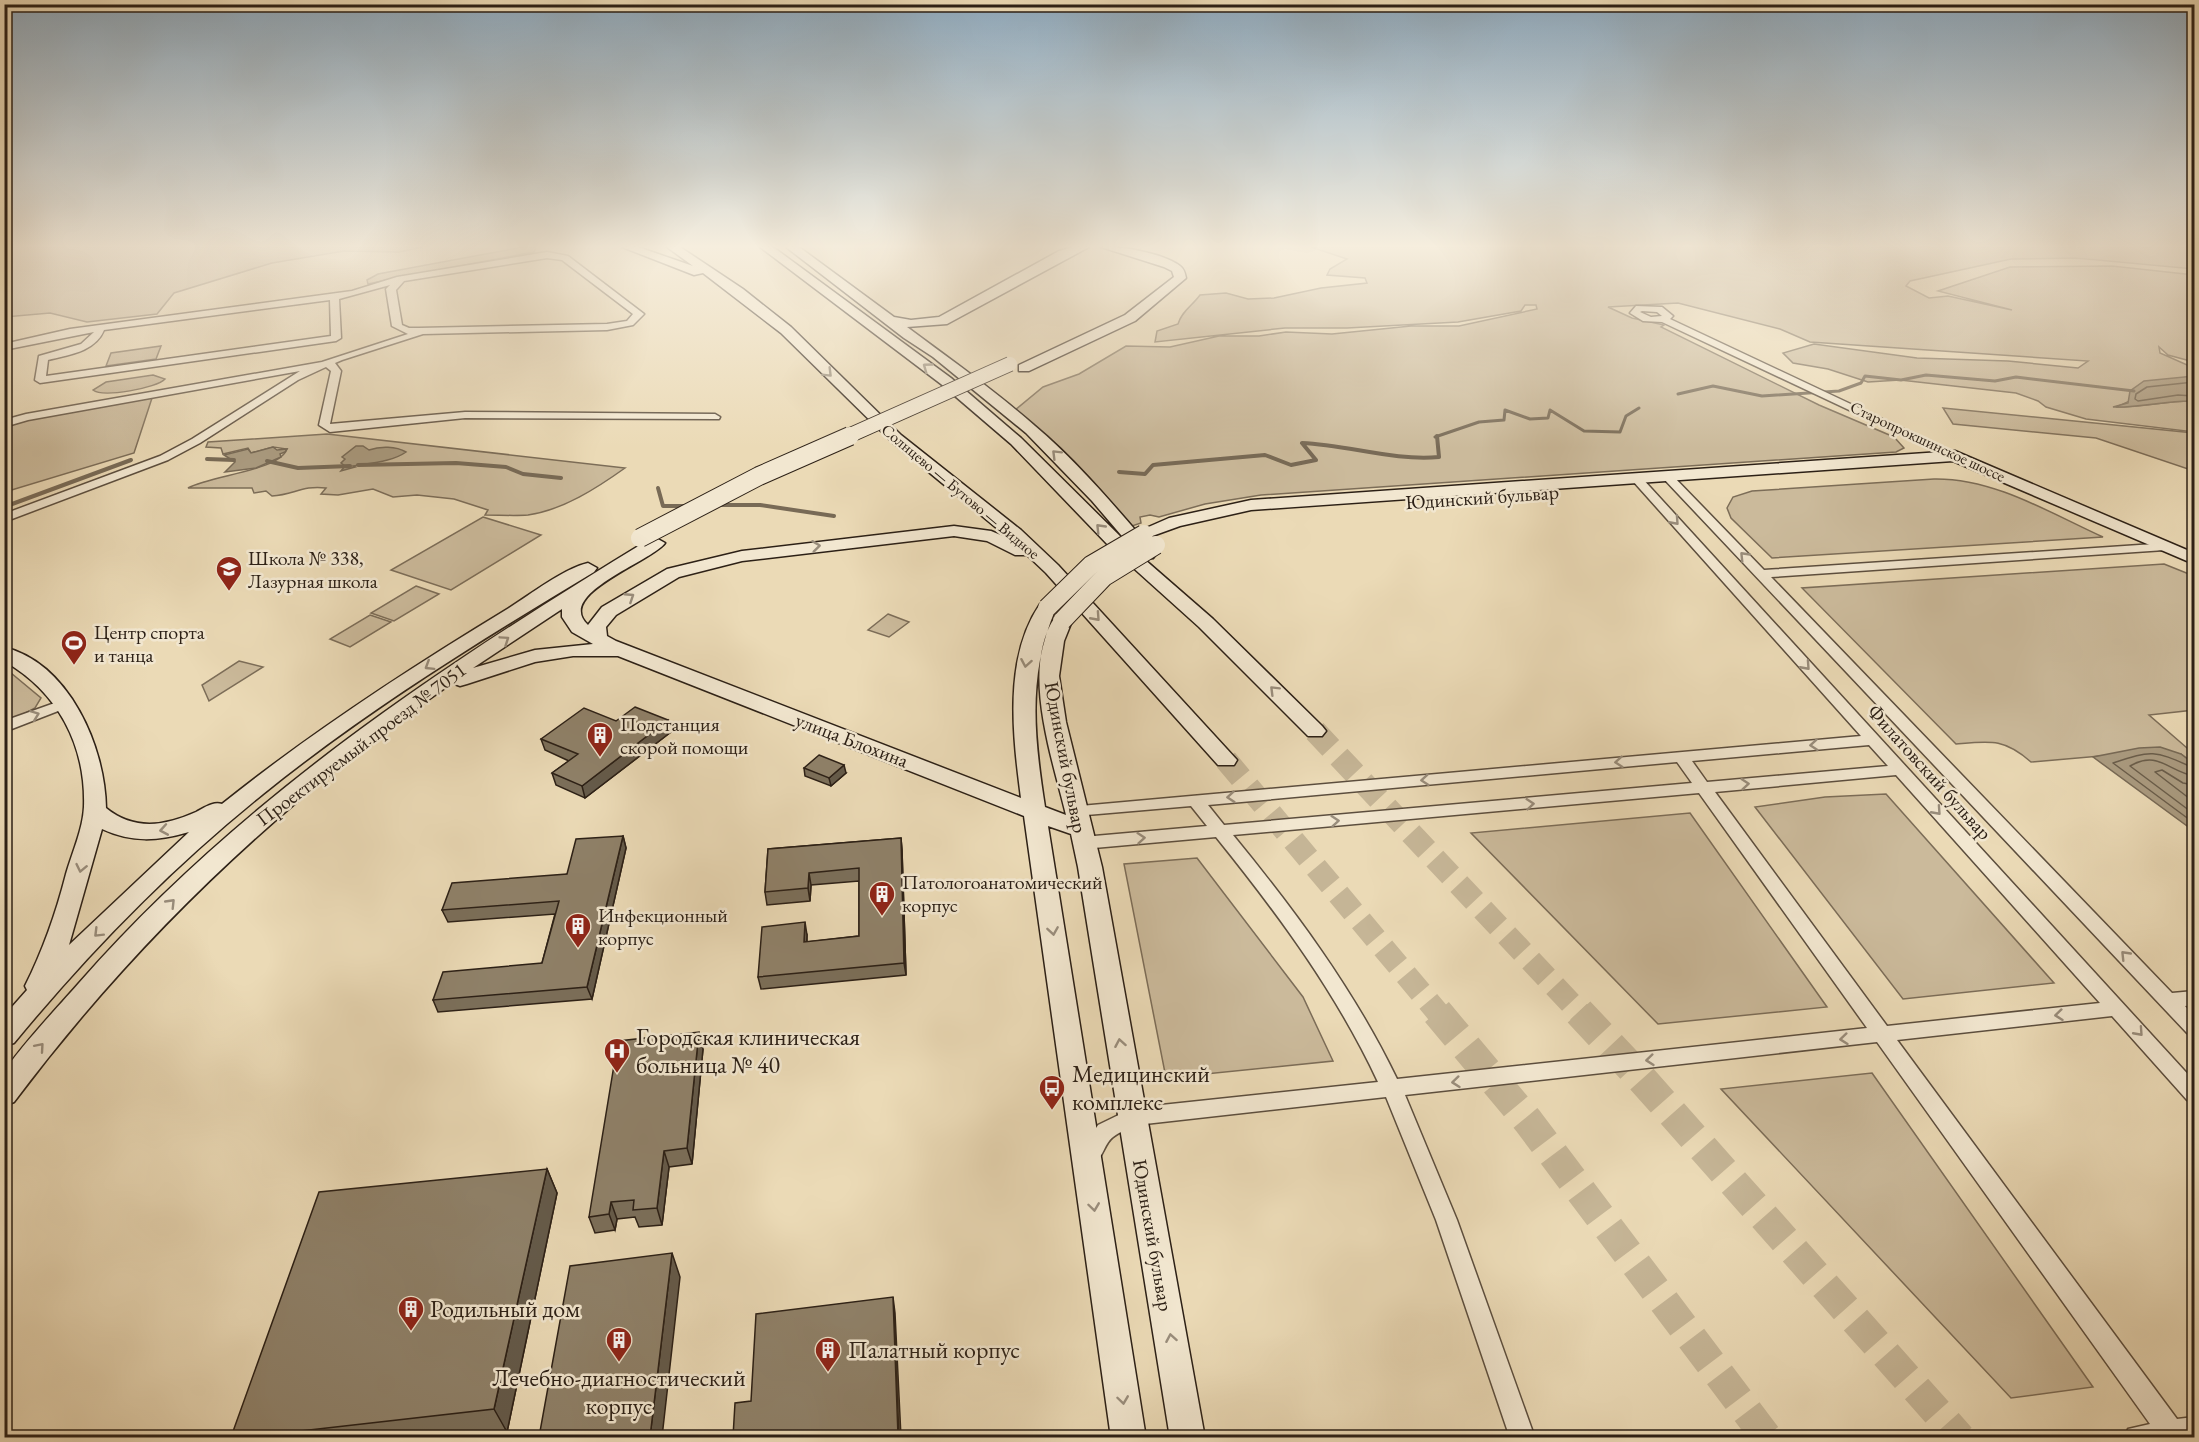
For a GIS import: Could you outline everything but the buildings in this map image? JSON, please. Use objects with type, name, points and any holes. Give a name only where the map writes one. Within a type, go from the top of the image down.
[{"type":"main road","name":"Солнцево — Бутово — Видное","points":[[767,314],[786,330],[896,438],[979,503],[1052,569],[1226,760]]},
{"type":"main road","points":[[856,314],[946,381],[1016,441],[1115,542],[1206,623],[1315,731]]},
{"type":"main road","points":[[882,314],[938,354],[1031,430],[1098,497],[1206,623]]},
{"type":"main road","points":[[889,320],[911,324],[942,321],[954,314]]},
{"type":"main road","points":[[648,541],[1017,366],[1135,314]]},
{"type":"main road","name":"Старопрокшинское шоссе","points":[[1955,456],[2194,559]]},
{"type":"main road","name":"Юдинский бульвар","points":[[1671,480],[1955,456]]},
{"type":"main road","name":"Юдинский бульвар","points":[[1129,1437],[1030,780],[1023,680],[1029,649],[1054,615],[1079,599],[1107,573],[1150,540],[1262,514],[1640,482],[1974,464]]},
{"type":"main road","points":[[598,639],[596,627],[604,616],[654,582],[673,573],[705,563],[742,556],[954,531],[991,536],[1052,569]]},
{"type":"main road","name":"Проектируемый проезд № 7051","points":[[4,1094],[31,1058],[112,965],[221,854],[314,775],[422,695],[588,585],[648,541]]},
{"type":"main road","name":"Проектируемый проезд № 7051","points":[[4,1035],[143,887],[255,789],[343,724],[419,672],[648,541]]},
{"type":"main road","points":[[588,585],[572,603],[571,617],[579,628],[626,653]]},
{"type":"main road","name":"Юдинский бульвар","points":[[1054,615],[1054,641],[1049,676],[1055,722],[1090,867],[1188,1437]]},
{"type":"main road","points":[[422,695],[503,664],[543,653],[594,649],[626,653]]},
{"type":"main road","points":[[4,653],[20,661],[66,703],[88,758],[95,811],[65,928],[49,966],[22,1014]]},
{"type":"main road","name":"улица Блохина","points":[[626,653],[1079,828]]},
{"type":"main road","points":[[95,811],[110,826],[120,830],[160,832],[202,818],[255,789]]},
{"type":"street","points":[[4,346],[54,335],[203,314]]},
{"type":"street","points":[[100,328],[100,332],[83,348],[43,358],[40,380],[336,338],[335,314]]},
{"type":"street","points":[[394,314],[397,326],[407,331],[435,331],[615,327],[633,321],[639,314]]},
{"type":"street","name":"Старопрокшинское шоссе","points":[[1663,319],[1955,456]]},
{"type":"street","points":[[376,345],[391,334],[397,326]]},
{"type":"street","points":[[4,518],[164,458],[196,441],[294,378],[325,364],[376,345],[435,331]]},
{"type":"street","points":[[4,424],[26,417],[325,364],[332,366],[336,371],[324,425],[330,429],[465,415],[715,417]]},
{"type":"street","name":"Филатовский бульвар","points":[[1671,480],[2194,1028]]},
{"type":"street","name":"Филатовский бульвар","points":[[1640,482],[2194,1094]]},
{"type":"street","points":[[1761,574],[2164,546]]},
{"type":"street","points":[[4,727],[66,703]]},
{"type":"street","points":[[1079,828],[1195,800],[1872,740]]},
{"type":"street","points":[[1680,757],[1882,1034],[2180,1433]]},
{"type":"street","points":[[1079,828],[1220,831],[1900,771]]},
{"type":"street","points":[[1195,800],[1335,984],[1392,1089],[1416,1142],[1523,1437]]},
{"type":"street","points":[[2169,1001],[2194,998]]},
{"type":"street","points":[[1087,1160],[1105,1131],[1133,1117],[2117,1008]]},
{"type":"street","points":[[2137,1437],[2180,1433]]},
{"type":"shaded area","points":[[5,314],[35,314],[5,317]]},
{"type":"shaded area","points":[[55,314],[154,314],[87,322]]},
{"type":"shaded area","points":[[1183,314],[1502,314],[1458,322],[1347,328],[1285,328],[1155,342],[1157,331],[1178,324]]},
{"type":"shaded area","points":[[1513,314],[1624,314],[1664,325],[1661,327],[1819,405],[1894,437],[1904,448],[1896,452],[1261,495],[1205,504],[1159,517],[1150,515],[1140,517],[1141,523],[1129,527],[1015,410],[1043,387],[1079,374],[1126,346],[1170,347],[1219,336],[1259,336],[1286,332],[1332,334],[1411,326],[1459,326]]},
{"type":"shaded area","points":[[1722,314],[2194,314],[2194,362],[2168,355],[2159,347],[2160,353],[2194,368],[2194,376],[2163,384],[2116,407],[2194,401],[2194,432],[2086,419],[2046,407],[2038,401],[2016,393],[1900,380],[1868,382],[1828,369],[1793,363],[1783,353],[1814,344],[1917,358],[2008,361],[2078,368],[2088,361],[1810,342],[1780,329]]},
{"type":"shaded area","points":[[161,346],[156,359],[106,366],[111,353]]},
{"type":"shaded area","points":[[153,375],[165,379],[152,386],[130,391],[107,393],[93,390],[106,382]]},
{"type":"shaded area","points":[[153,395],[134,453],[5,492],[4,435],[12,425],[26,420]]},
{"type":"shaded area","points":[[1943,408],[2194,433],[2194,471],[2096,438],[1953,424]]},
{"type":"shaded area","points":[[327,434],[625,468],[567,503],[528,515],[485,515],[488,510],[454,499],[417,495],[393,497],[373,489],[338,495],[321,494],[326,488],[318,487],[272,496],[266,491],[254,493],[252,488],[188,488],[272,463],[287,449],[273,447],[251,453],[248,448],[223,454],[221,448],[206,447],[208,442]]},
{"type":"shaded area","points":[[1934,479],[1978,484],[2000,491],[2103,537],[1772,558],[1731,518],[1727,508],[1733,497],[1752,491]]},
{"type":"shaded area","points":[[483,517],[541,535],[451,590],[391,570]]},
{"type":"shaded area","points":[[2164,564],[2194,576],[2194,710],[2149,715],[2194,754],[2194,764],[2181,754],[2112,755],[2031,762],[2013,749],[1996,743],[1956,744],[1802,588]]},
{"type":"shaded area","points":[[416,586],[439,594],[394,621],[371,613]]},
{"type":"shaded area","points":[[888,614],[909,622],[889,637],[868,630]]},
{"type":"shaded area","points":[[370,615],[391,622],[350,647],[330,639]]},
{"type":"shaded area","points":[[239,661],[263,667],[209,701],[202,685]]},
{"type":"shaded area","points":[[5,668],[41,698],[35,708],[5,724]]},
{"type":"shaded area","points":[[1886,794],[2054,983],[1903,999],[1755,807],[1825,797]]},
{"type":"shaded area","points":[[1690,813],[1827,1007],[1658,1024],[1471,833]]},
{"type":"shaded area","points":[[1197,858],[1303,997],[1333,1061],[1166,1078],[1124,864]]},
{"type":"shaded area","points":[[1872,1073],[2093,1387],[2011,1398],[1721,1089]]},
{"type":"water","points":[[2194,376],[2194,401],[2113,407],[2128,403],[2130,391],[2144,381]]},
{"type":"water","points":[[356,446],[363,446],[369,450],[383,447],[393,448],[406,452],[388,460],[353,466],[355,467],[341,471],[345,466],[341,463],[345,459],[342,457]]},
{"type":"water","points":[[273,447],[277,450],[287,449],[280,454],[281,457],[256,468],[225,472],[235,462],[224,455],[248,449],[251,453]]},
{"type":"water","points":[[2160,747],[2181,754],[2194,764],[2194,831],[2093,757],[2139,748]]},
{"type":"waterway","points":[[1678,394],[1713,386],[1762,396],[1839,391],[1861,383],[1865,376],[1901,380],[1926,375],[1995,381],[2016,377],[2134,391]]},
{"type":"waterway","points":[[1437,436],[1479,422],[1504,420],[1505,410],[1530,419],[1548,418],[1550,410],[1584,431],[1620,432],[1626,416],[1639,408]]},
{"type":"waterway","points":[[1119,472],[1145,474],[1153,465],[1265,455],[1291,465],[1316,460],[1302,443],[1404,457],[1439,457],[1437,436]]},
{"type":"waterway","points":[[207,459],[234,460]]},
{"type":"waterway","points":[[4,507],[131,460]]},
{"type":"waterway","points":[[267,461],[298,468],[350,466]]},
{"type":"waterway","points":[[358,465],[456,463],[506,467],[523,474],[561,478]]},
{"type":"waterway","points":[[658,488],[663,506],[687,506]]},
{"type":"waterway","points":[[719,505],[760,505],[834,516]]},
{"type":"tunnel","points":[[1315,731],[1580,1013]]},
{"type":"tunnel","points":[[1226,760],[1438,1013]]},
{"type":"tunnel","points":[[1437,1012],[1528,1121],[1767,1438]]},
{"type":"tunnel","points":[[1579,1012],[1640,1077],[1960,1438]]},
{"type":"place","name":"Школа № 338, Лазурная школа","points":[[229,592]]},
{"type":"place","name":"Центр спорта и танца","points":[[74,666]]},
{"type":"place","name":"Подстанция скорой помощи","points":[[600,758]]},
{"type":"place","name":"Патологоанатомический корпус","points":[[882,917]]},
{"type":"place","name":"Инфекционный корпус","points":[[578,949]]},
{"type":"place","name":"Городская клиническая больница № 40","points":[[617,1074]]},
{"type":"place","name":"Медицинский комплекс","points":[[1052,1111]]},
{"type":"place","name":"Родильный дом","points":[[411,1332]]},
{"type":"place","name":"Лечебно-диагностический корпус","points":[[619,1363]]},
{"type":"place","name":"Палатный корпус","points":[[828,1373]]}]
